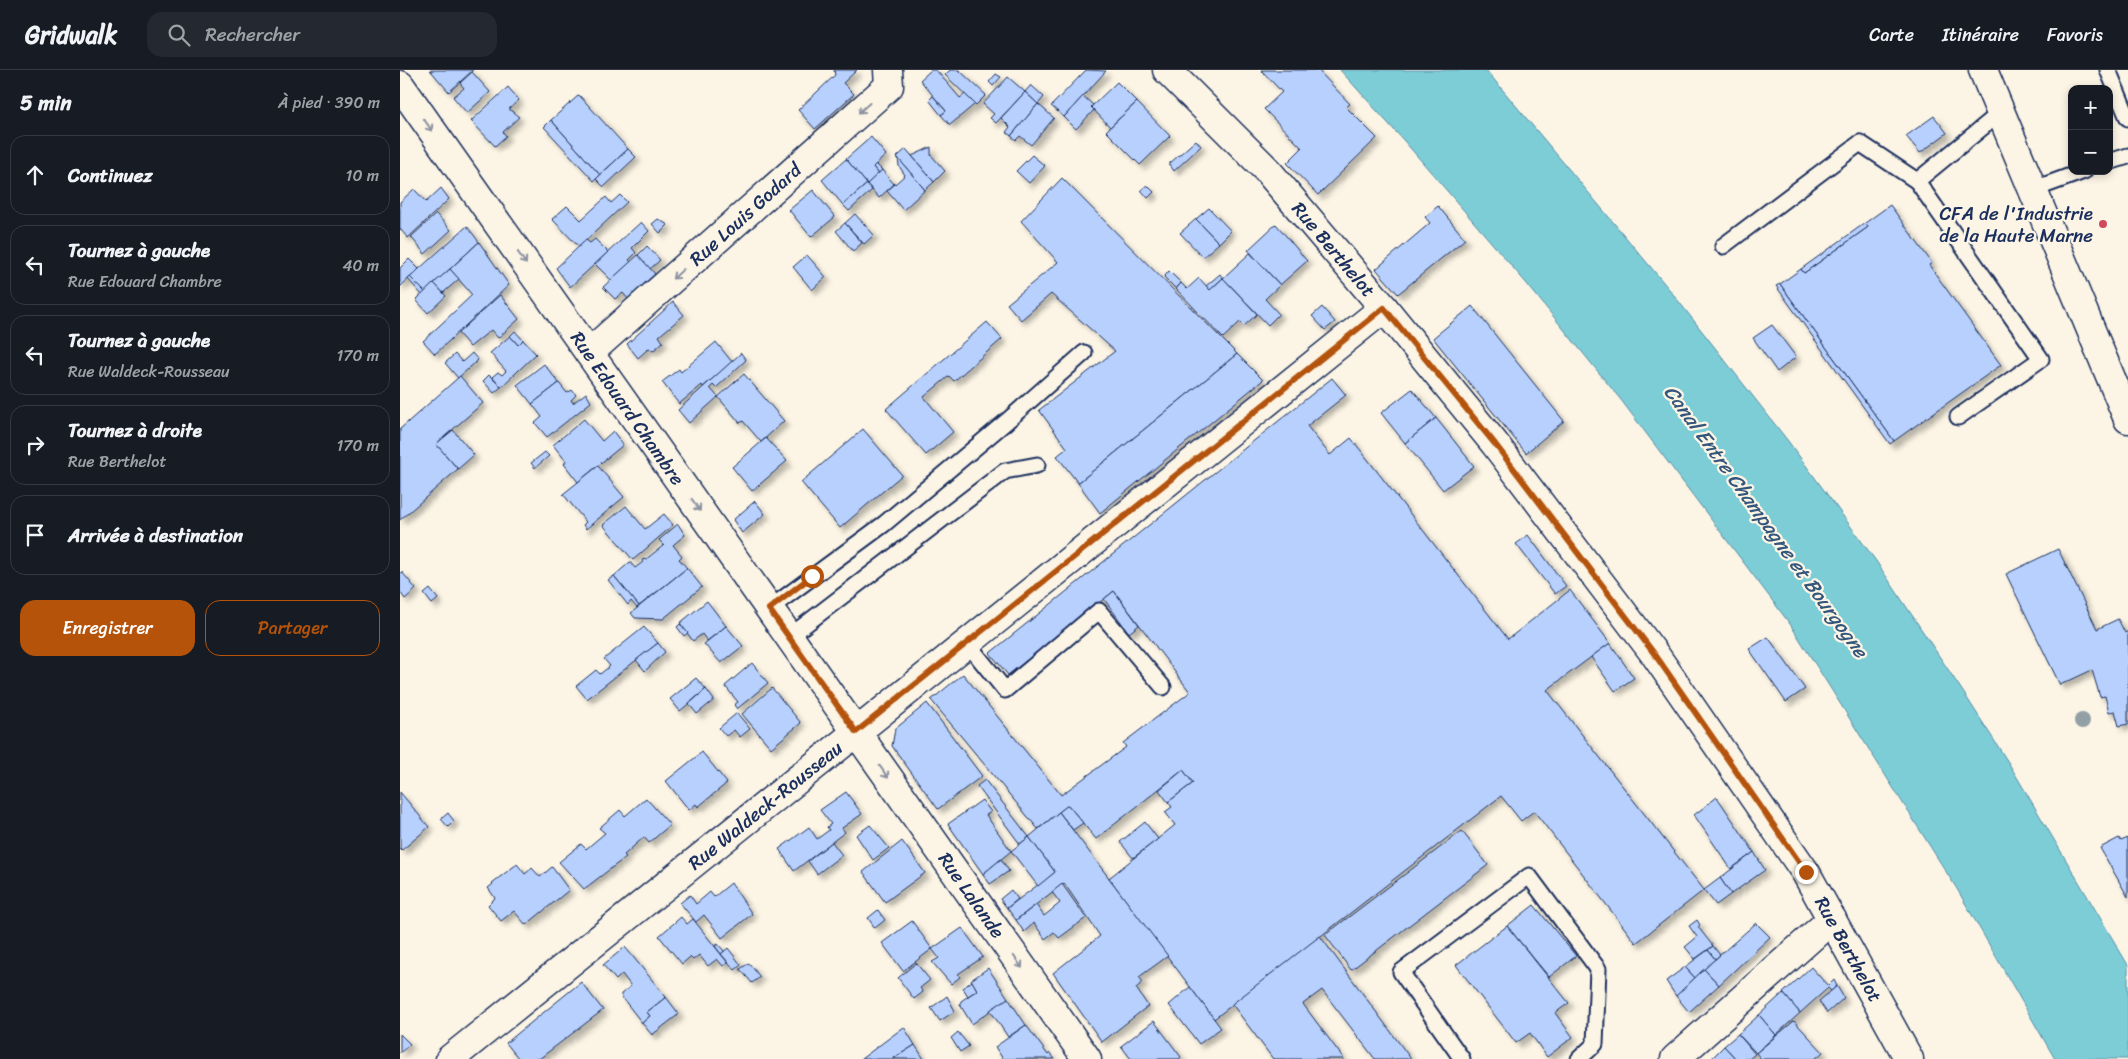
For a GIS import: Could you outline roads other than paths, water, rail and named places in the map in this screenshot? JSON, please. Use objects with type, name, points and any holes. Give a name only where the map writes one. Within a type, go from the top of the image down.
[{"type":"street","name":"Rue Louis Godard","points":[[589,353],[888,86],[888,70]]},
{"type":"street","name":"Rue Berthelot","points":[[1167,70],[1267,170],[1384,308],[1495,444],[1656,656],[1806,872],[1909,1059]]},
{"type":"street","points":[[1983,70],[2128,419]]},
{"type":"street","name":"Rue Edouard Chambre","points":[[400,85],[856,732]]},
{"type":"street","name":"Rue Waldeck-Rousseau","points":[[450,1059],[1384,308]]},
{"type":"street","name":"Rue Lalande","points":[[856,732],[1087,1059]]},
{"type":"street","points":[[1675,1059],[1832,919]]},
{"type":"lane","points":[[2108,70],[2128,118]]},
{"type":"lane","points":[[1917,182],[2000,113]]},
{"type":"lane","points":[[1723,246],[1860,144],[1917,182],[2041,359],[1958,417]]},
{"type":"lane","points":[[2113,161],[2128,156]]},
{"type":"lane","points":[[2032,190],[2073,175]]},
{"type":"lane","points":[[769,609],[884,524],[1007,421],[1084,353]]},
{"type":"lane","points":[[789,637],[1005,470],[1036,465]]},
{"type":"lane","points":[[967,643],[1005,690],[1099,611],[1162,687]]},
{"type":"lane","points":[[1462,1059],[1401,972],[1529,876],[1598,969],[1595,1044],[1579,1059]]},
{"type":"water","name":"Canal Entre Champagne et Bourgogne","points":[[1340,70],[1486,70],[1669,289],[1788,441],[1876,561],[2008,762],[2128,965],[2128,1059],[2055,1059],[1957,889],[1790,624],[1621,400],[1527,284],[1405,142]]},
{"type":"place","name":"CFA de l'Industrie de la Haute Marne","points":[[2103,224]]}]
